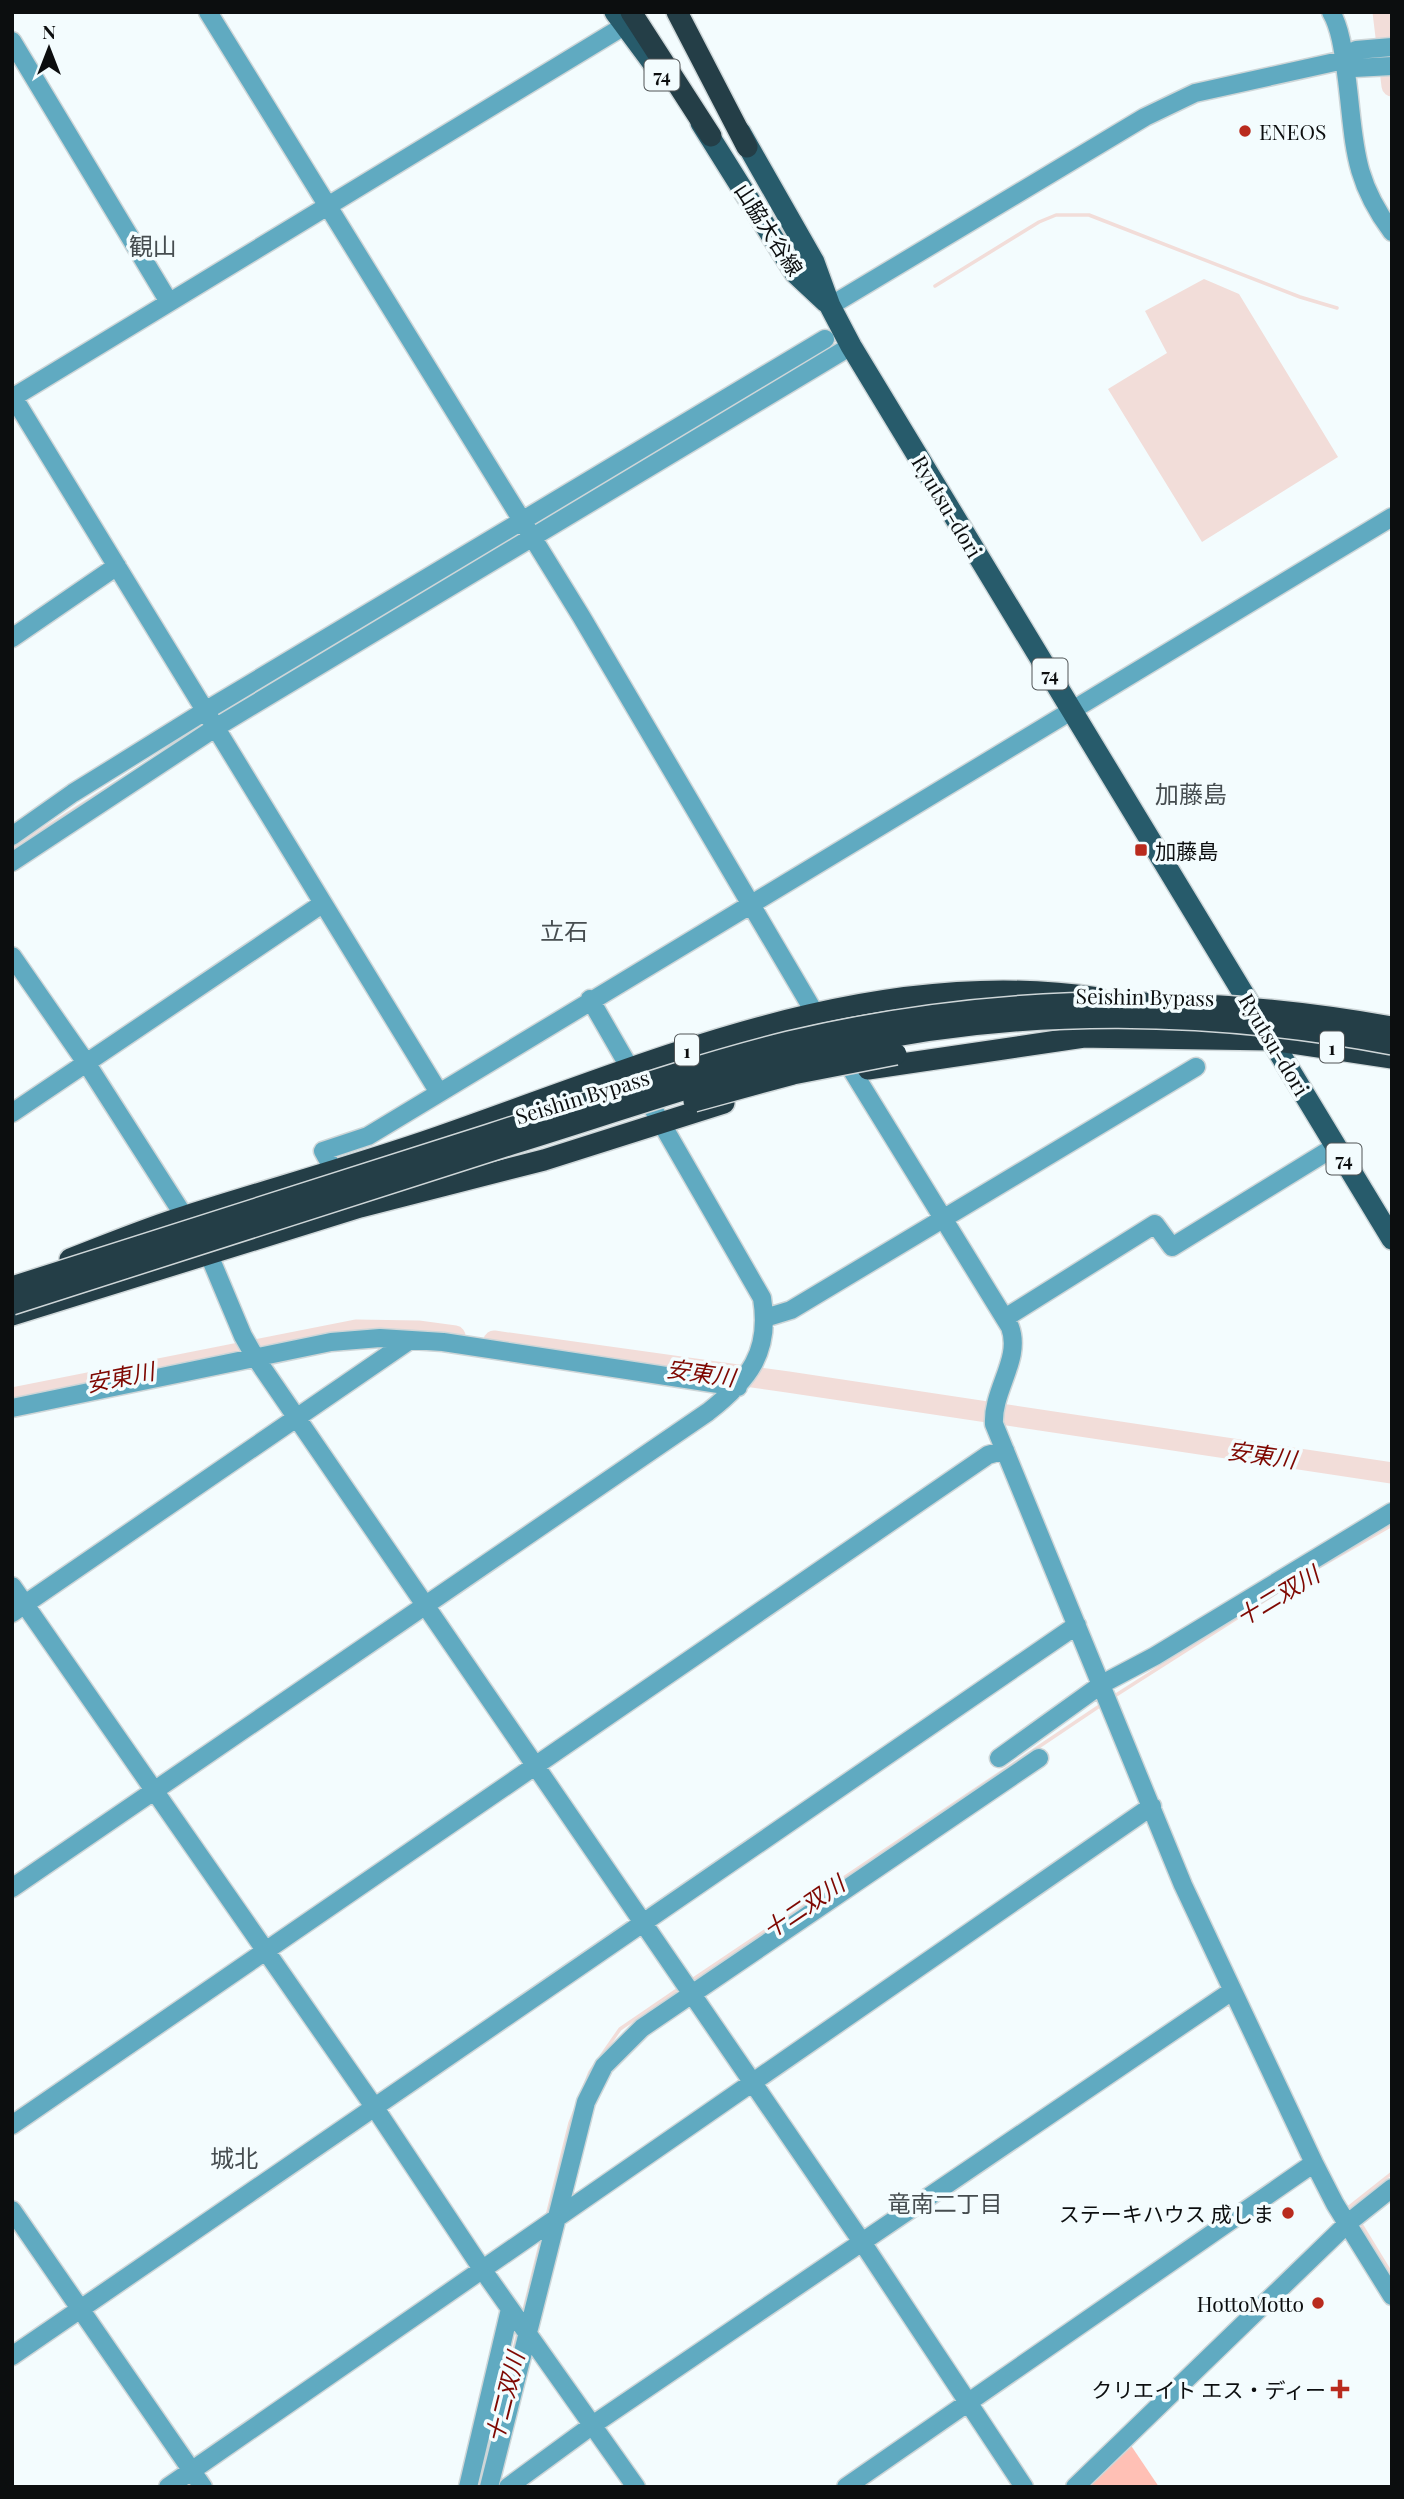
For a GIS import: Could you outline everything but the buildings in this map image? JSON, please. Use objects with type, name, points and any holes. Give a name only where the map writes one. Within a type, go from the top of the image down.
[{"type":"highway","name":"74","points":[[683,15],[747,148]]},
{"type":"highway","name":"74","points":[[623,17],[650,42],[712,136]]},
{"type":"highway","name":"1","points":[[12,1279],[184,1217],[334,1171],[628,1069],[816,1015],[892,999],[964,990],[1053,991],[1102,998]]},
{"type":"highway","name":"1","points":[[411,1159],[550,1102],[783,1033],[839,1022],[1004,1000],[1102,998],[1249,1002],[1392,1020]]},
{"type":"highway","name":"Seishin Bypass","points":[[12,1287],[411,1159],[786,1043],[965,1011],[1053,1003],[1210,1003],[1311,1014],[1392,1027]]},
{"type":"highway","name":"Seishin Bypass","points":[[12,1304],[719,1079],[849,1045],[905,1035],[1036,1020],[1103,1018],[1273,1026],[1392,1044]]},
{"type":"highway","name":"1","points":[[12,1315],[360,1207],[544,1160],[661,1122],[784,1087],[853,1072],[1091,1036]]},
{"type":"highway","name":"1","points":[[304,1211],[359,1202],[793,1074],[896,1054],[1024,1039],[1091,1036],[1272,1040],[1392,1058]]},
{"type":"highway","name":"1","points":[[12,1279],[82,1265]]},
{"type":"main road","name":"74","points":[[623,17],[712,136]]},
{"type":"main road","name":"山脇大谷線","points":[[712,136],[796,273],[830,306]]},
{"type":"main road","name":"山脇大谷線","points":[[747,148],[814,262],[830,306]]},
{"type":"main road","name":"Ryutsu-dori","points":[[830,306],[851,346],[1392,1239]]},
{"type":"street","points":[[208,12],[326,207],[522,520],[816,1015]]},
{"type":"street","points":[[1331,12],[1344,60],[1356,162],[1369,200],[1392,232]]},
{"type":"street","points":[[438,1091],[13,397],[326,207],[623,17]]},
{"type":"street","points":[[12,41],[169,302]]},
{"type":"street","points":[[830,306],[1145,117],[1195,93],[1344,60],[1356,50],[1392,47]]},
{"type":"street","points":[[1344,60],[1354,68],[1392,66]]},
{"type":"street","points":[[12,836],[73,793],[205,711],[825,340]]},
{"type":"street","points":[[12,862],[215,729],[531,536],[851,346]]},
{"type":"street","points":[[334,1171],[323,1151],[368,1136],[590,999],[1392,517]]},
{"type":"street","points":[[12,638],[117,566]]},
{"type":"street","points":[[12,1113],[323,904]]},
{"type":"street","points":[[12,956],[87,1064],[209,1255],[243,1336],[255,1357],[862,2242],[1024,2487]]},
{"type":"street","points":[[12,1888],[708,1412],[738,1387],[754,1366],[764,1337],[762,1298],[590,999]]},
{"type":"street","points":[[765,1318],[791,1310],[1196,1067]]},
{"type":"street","points":[[853,1072],[1013,1335],[1014,1347],[996,1396],[994,1424],[1183,1885],[1314,2163],[1392,2296]]},
{"type":"street","points":[[1005,1318],[1155,1224],[1172,1247],[1336,1146]]},
{"type":"street","points":[[12,1408],[331,1342],[380,1338],[443,1342],[738,1387]]},
{"type":"street","points":[[18,1608],[410,1340]]},
{"type":"street","points":[[12,2125],[988,1455],[1005,1450]]},
{"type":"street","points":[[999,1758],[1026,1737],[1106,1693],[1155,1656],[1392,1512]]},
{"type":"street","points":[[12,1586],[18,1608],[156,1791],[375,2108],[482,2269],[636,2487]]},
{"type":"street","points":[[12,2356],[1077,1625]]},
{"type":"street","points":[[1021,1771],[1026,1737]]},
{"type":"street","points":[[489,2487],[594,2082],[631,2037],[1039,1758]]},
{"type":"street","points":[[168,2487],[1152,1806]]},
{"type":"street","points":[[508,2487],[594,2424],[1232,1991]]},
{"type":"street","points":[[846,2487],[1314,2163]]},
{"type":"street","points":[[1075,2487],[1348,2223],[1392,2188]]},
{"type":"street","points":[[12,2210],[203,2487]]},
{"type":"street","points":[[468,2487],[510,2309]]},
{"type":"shaded area","points":[[1204,279],[1239,294],[1338,457],[1202,542],[1108,389],[1167,353],[1145,311]]},
{"type":"shaded area","points":[[1130,2444],[1159,2487],[1089,2487]]},
{"type":"waterway","points":[[1383,12],[1392,86]]},
{"type":"waterway","points":[[935,286],[1039,222],[1056,215],[1089,215],[1300,297],[1337,308]]},
{"type":"waterway","points":[[12,849],[161,754]]},
{"type":"waterway","name":"安東川","points":[[12,1398],[356,1330],[418,1331],[455,1336]]},
{"type":"waterway","name":"安東川","points":[[494,1341],[788,1382],[1392,1473]]},
{"type":"waterway","name":"十二双川","points":[[1293,1582],[1392,1525]]},
{"type":"waterway","name":"十二双川","points":[[1113,1697],[1287,1586]]},
{"type":"waterway","name":"十二双川","points":[[689,1982],[1104,1703]]},
{"type":"waterway","name":"十二双川","points":[[547,2216],[570,2123],[590,2072],[620,2029],[680,1988]]},
{"type":"waterway","points":[[1349,2207],[1392,2173]]},
{"type":"waterway","points":[[1362,2226],[1392,2275]]},
{"type":"waterway","name":"十二双川","points":[[523,2314],[542,2237]]},
{"type":"waterway","name":"十二双川","points":[[504,2393],[518,2332]]},
{"type":"place","name":"ENEOS","points":[[1245,131]]},
{"type":"place","name":"加藤島","points":[[1141,850]]},
{"type":"place","name":"ステーキハウス 成しま","points":[[1288,2213]]},
{"type":"place","name":"HottoMotto","points":[[1318,2303]]},
{"type":"place","name":"クリエイト エス・ディー","points":[[1340,2389]]},
{"type":"district","name":"観山","points":[[153,245]]},
{"type":"district","name":"加藤島","points":[[1191,793]]},
{"type":"district","name":"立石","points":[[564,930]]},
{"type":"district","name":"城北","points":[[234,2157]]},
{"type":"district","name":"竜南二丁目","points":[[945,2202]]}]
